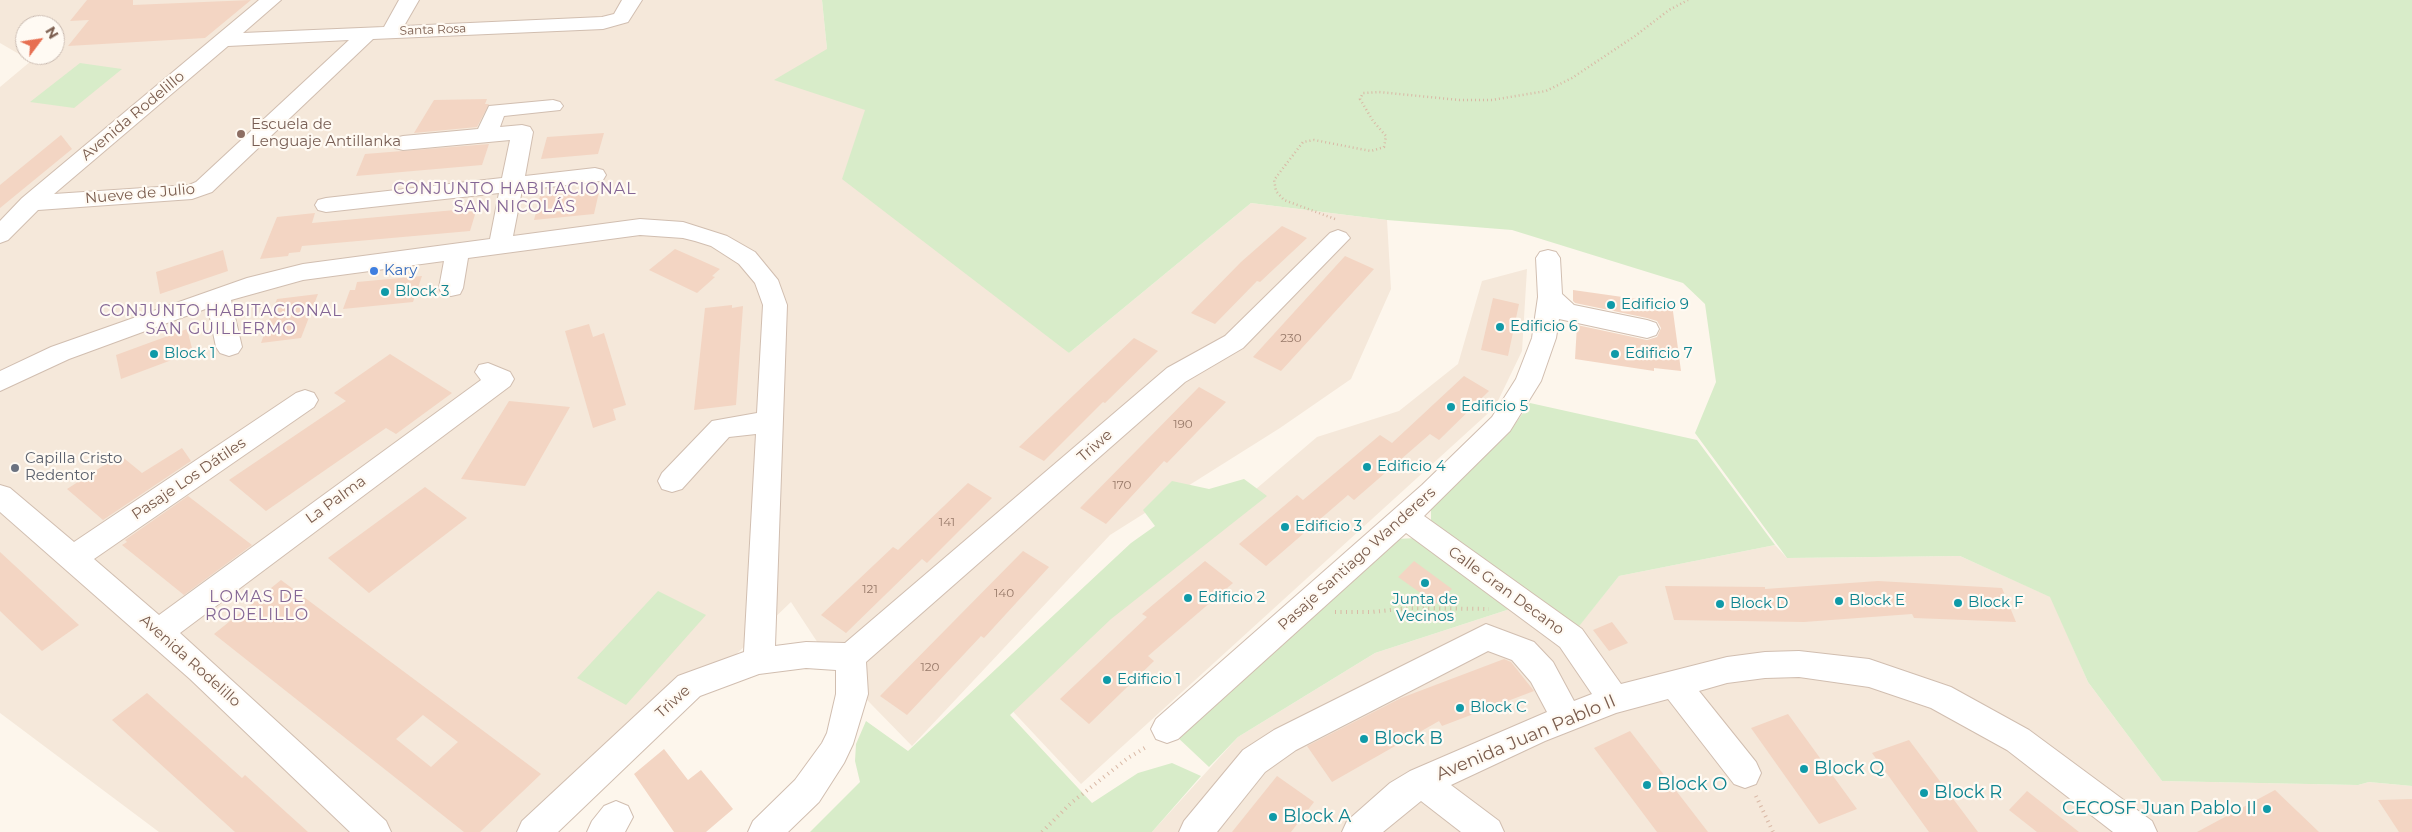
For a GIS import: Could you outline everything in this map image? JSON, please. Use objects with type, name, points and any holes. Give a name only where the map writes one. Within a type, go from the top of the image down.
[{"type":"street","name":"Avenida Rodelillo","points":[[0,235],[30,203],[271,0]]},
{"type":"street","points":[[391,31],[409,0]]},
{"type":"street","name":"Santa Rosa","points":[[223,40],[610,22],[621,18],[632,0]]},
{"type":"street","name":"Nueve de Julio","points":[[30,203],[192,192],[204,187],[368,32]]},
{"type":"street","points":[[403,143],[522,132],[500,245]]},
{"type":"street","points":[[326,205],[595,175]]},
{"type":"street","points":[[0,382],[82,344],[218,296],[303,272],[648,227],[683,230],[702,235],[748,258],[766,280],[776,305],[768,422],[759,661]]},
{"type":"street","name":"Triwe","points":[[541,830],[689,686],[759,661],[806,655],[851,657],[1176,375],[1234,342],[1338,238]]},
{"type":"street","points":[[451,288],[457,251]]},
{"type":"street","name":"Pasaje Santiago Wanderers","points":[[1168,729],[1404,517],[1501,424],[1516,403],[1538,360],[1547,324],[1550,297],[1548,258]]},
{"type":"street","points":[[218,296],[229,347]]},
{"type":"street","points":[[1550,297],[1566,312],[1647,328]]},
{"type":"street","name":"La Palma","points":[[159,632],[501,380],[488,372]]},
{"type":"street","name":"Pasaje Los Dátiles","points":[[73,558],[305,400]]},
{"type":"street","points":[[672,481],[721,428],[768,422]]},
{"type":"street","name":"Avenida Rodelillo","points":[[0,496],[159,632],[374,832]]},
{"type":"street","name":"Calle Gran Decano","points":[[1404,517],[1571,638],[1614,700]]},
{"type":"street","points":[[1196,832],[1254,761],[1285,740],[1486,637],[1522,651],[1542,672],[1568,719]]},
{"type":"street","points":[[765,832],[807,791],[833,754],[842,734],[852,694],[851,657]]},
{"type":"street","name":"Avenida Juan Pablo II","points":[[1359,832],[1402,794],[1422,782],[1534,731],[1614,700],[1727,670],[1765,665],[1799,664],[1868,673],[1940,698],[2018,740],[2140,832]]},
{"type":"street","points":[[1674,684],[1745,773]]},
{"type":"street","points":[[1422,782],[1486,832]]},
{"type":"lane","points":[[487,135],[496,110],[553,106]]},
{"type":"path","points":[[1338,238],[1326,233],[1336,220],[1284,200],[1276,191],[1274,180],[1291,155],[1303,142],[1314,140],[1372,151],[1384,147],[1386,136],[1373,121],[1360,98],[1363,93],[1379,92],[1459,100],[1492,100],[1546,91],[1572,78],[1635,36],[1669,10],[1688,0]]},
{"type":"path","points":[[1334,612],[1372,612],[1409,608],[1491,609]]},
{"type":"path","points":[[1042,832],[1071,803],[1128,758],[1152,744],[1168,729]]},
{"type":"path","points":[[1745,773],[1773,832]]},
{"type":"shaded area","points":[[0,0],[822,0],[827,49],[865,110],[1069,353],[1251,203],[1387,220],[1391,289],[1351,379],[1280,428],[1110,535],[912,746],[831,663],[791,602],[550,832],[159,832],[0,713],[0,87],[26,65],[65,65],[65,15],[15,15],[15,52],[0,43]]},
{"type":"shaded area","points":[[1527,269],[1522,351],[1495,407],[1081,784],[1005,703],[1317,437],[1399,411],[1458,364],[1482,281]]},
{"type":"shaded area","points":[[1775,545],[1787,558],[1960,556],[2051,597],[2088,682],[2162,781],[2358,785],[2369,782],[2412,786],[2412,832],[1152,832],[1238,737],[1375,653],[1513,608],[1576,629],[1619,576]]},
{"type":"green space","points":[[822,0],[2412,0],[2412,786],[2369,782],[2358,785],[2162,781],[2088,682],[2050,597],[1960,556],[1787,558],[1695,433],[1716,382],[1705,304],[1683,283],[1512,230],[1387,220],[1251,203],[1069,353],[842,179],[865,110],[774,80],[827,49]]},
{"type":"green space","points":[[80,63],[122,69],[74,108],[30,102]]},
{"type":"green space","points":[[1530,403],[1697,440],[1775,545],[1619,576],[1576,630],[1431,525],[1431,508],[1508,434]]},
{"type":"green space","points":[[1244,479],[1267,496],[1111,619],[1010,715],[1092,803],[1138,773],[1172,763],[1201,776],[1152,832],[810,832],[860,782],[855,761],[856,744],[866,721],[908,751],[1131,543],[1155,526],[1143,510],[1172,481],[1209,489]]},
{"type":"green space","points":[[1417,538],[1513,608],[1375,653],[1238,737],[1209,767],[1175,735],[1396,539]]},
{"type":"green space","points":[[658,591],[706,615],[626,705],[577,678]]},
{"type":"building","points":[[87,0],[133,0],[133,5],[251,0],[205,38],[68,46],[89,20],[70,21]]},
{"type":"building","points":[[487,99],[485,104],[489,104],[477,127],[414,133],[434,100]]},
{"type":"building","points":[[604,133],[598,154],[541,159],[547,137]]},
{"type":"building","points":[[61,135],[72,149],[0,208],[0,185]]},
{"type":"building","points":[[489,144],[482,165],[356,176],[365,154]]},
{"type":"building","points":[[599,192],[594,214],[534,220],[540,196]]},
{"type":"building","points":[[477,208],[470,231],[302,246],[300,252],[289,253],[288,256],[260,259],[277,217],[315,213],[312,223]]},
{"type":"building","points":[[1282,226],[1307,238],[1260,282],[1257,281],[1215,324],[1191,313],[1241,262]]},
{"type":"building","points":[[675,249],[720,269],[712,276],[715,277],[697,293],[649,270]]},
{"type":"building","points":[[223,250],[228,271],[160,294],[156,272]]},
{"type":"building","points":[[1345,256],[1374,269],[1281,371],[1253,357]]},
{"type":"building","name":"Block 3","points":[[422,276],[413,302],[343,309],[350,290],[355,290],[357,282]]},
{"type":"building","points":[[1573,290],[1672,304],[1681,371],[1654,368],[1654,371],[1575,359],[1577,325],[1647,340],[1657,337],[1661,328],[1657,321],[1647,318],[1575,303],[1573,301]]},
{"type":"building","points":[[318,294],[301,338],[261,343],[277,299]]},
{"type":"building","name":"Edificio 6","points":[[1493,298],[1519,304],[1508,356],[1481,350]]},
{"type":"building","points":[[732,305],[732,308],[743,306],[736,405],[694,410],[705,308]]},
{"type":"building","points":[[589,324],[593,337],[604,333],[626,405],[613,409],[616,420],[593,428],[565,331]]},
{"type":"building","name":"Block 1","points":[[187,329],[193,352],[121,379],[116,355]]},
{"type":"building","points":[[1134,338],[1158,351],[1044,461],[1019,447]]},
{"type":"building","points":[[390,354],[452,393],[396,434],[386,428],[266,511],[229,480],[346,401],[334,393]]},
{"type":"building","points":[[1464,376],[1489,391],[1439,440],[1430,434],[1354,500],[1348,495],[1266,566],[1239,544],[1297,495],[1303,500],[1380,435],[1392,443]]},
{"type":"building","points":[[1199,387],[1226,402],[1167,463],[1164,461],[1106,524],[1080,508]]},
{"type":"building","points":[[509,401],[570,407],[525,486],[461,479]]},
{"type":"building","points":[[182,448],[191,461],[103,520],[67,489],[120,455],[142,473]]},
{"type":"building","points":[[968,483],[992,498],[927,563],[922,559],[846,633],[821,615],[893,547],[898,550]]},
{"type":"building","points":[[425,487],[467,518],[369,593],[328,558]]},
{"type":"building","points":[[188,496],[252,545],[184,595],[122,545],[127,542],[125,540]]},
{"type":"building","points":[[1023,551],[1049,567],[984,638],[981,636],[907,715],[880,696]]},
{"type":"building","points":[[0,552],[79,625],[42,651],[0,611]]},
{"type":"building","points":[[1205,561],[1233,583],[1148,656],[1154,661],[1089,724],[1060,699],[1147,617],[1142,614]]},
{"type":"building","name":"Junta de Vecinos","points":[[1414,561],[1452,589],[1436,604],[1398,577]]},
{"type":"building","points":[[281,580],[541,774],[480,832],[464,832],[214,634]],"holes":[[[423,715],[458,742],[431,767],[396,739]]]},
{"type":"building","points":[[1878,581],[2002,588],[2016,622],[1914,618],[1912,614],[1804,622],[1674,620],[1665,586],[1765,587],[1765,589]]},
{"type":"building","points":[[1612,622],[1628,643],[1609,651],[1593,630]]},
{"type":"building","points":[[1504,659],[1511,662],[1534,691],[1442,726],[1439,721],[1332,782],[1307,746],[1401,698]]},
{"type":"building","points":[[147,693],[242,778],[245,775],[308,832],[235,832],[112,720]]},
{"type":"building","name":"Block Q","points":[[1788,714],[1857,809],[1819,824],[1751,728]]},
{"type":"building","name":"Block O","points":[[1630,731],[1708,832],[1657,832],[1594,748]]},
{"type":"building","name":"Block R","points":[[1909,740],[1978,832],[1929,832],[1872,753]]},
{"type":"building","points":[[664,749],[688,780],[701,770],[733,809],[706,832],[674,832],[634,774]]},
{"type":"building","name":"Block A","points":[[1277,776],[1314,802],[1291,832],[1232,832]]},
{"type":"building","name":"CECOSF Juan Pablo II","points":[[2275,790],[2319,832],[2197,832]]},
{"type":"building","points":[[2027,791],[2079,832],[2037,832],[2009,810]]},
{"type":"building","points":[[2412,799],[2412,832],[2399,832],[2378,800]]},
{"type":"place","name":"Escuela de Lenguaje Antillanka","points":[[241,134]]},
{"type":"place","name":"Kary","points":[[374,271]]},
{"type":"place","name":"Block 3","points":[[385,292]]},
{"type":"place","name":"Edificio 9","points":[[1611,305]]},
{"type":"place","name":"Edificio 6","points":[[1500,327]]},
{"type":"place","name":"Block 1","points":[[154,354]]},
{"type":"place","name":"Edificio 7","points":[[1615,354]]},
{"type":"place","name":"Edificio 5","points":[[1451,407]]},
{"type":"place","name":"Edificio 4","points":[[1367,467]]},
{"type":"place","name":"Capilla Cristo Redentor","points":[[15,468]]},
{"type":"place","name":"Edificio 3","points":[[1285,527]]},
{"type":"place","name":"Junta de Vecinos","points":[[1425,583]]},
{"type":"place","name":"Edificio 2","points":[[1188,598]]},
{"type":"place","name":"Block E","points":[[1839,601]]},
{"type":"place","name":"Block F","points":[[1958,603]]},
{"type":"place","name":"Block D","points":[[1720,604]]},
{"type":"place","name":"Edificio 1","points":[[1107,680]]},
{"type":"place","name":"Block C","points":[[1460,708]]},
{"type":"place","name":"Block B","points":[[1364,739]]},
{"type":"place","name":"Block Q","points":[[1804,769]]},
{"type":"place","name":"Block O","points":[[1647,785]]},
{"type":"place","name":"Block R","points":[[1924,793]]},
{"type":"place","name":"CECOSF Juan Pablo II","points":[[2267,809]]},
{"type":"place","name":"Block A","points":[[1273,817]]},
{"type":"district","name":"CONJUNTO HABITACIONAL SAN NICOLÁS","points":[[515,198]]},
{"type":"district","name":"CONJUNTO HABITACIONAL SAN GUILLERMO","points":[[221,320]]},
{"type":"district","name":"LOMAS DE RODELILLO","points":[[257,606]]}]
